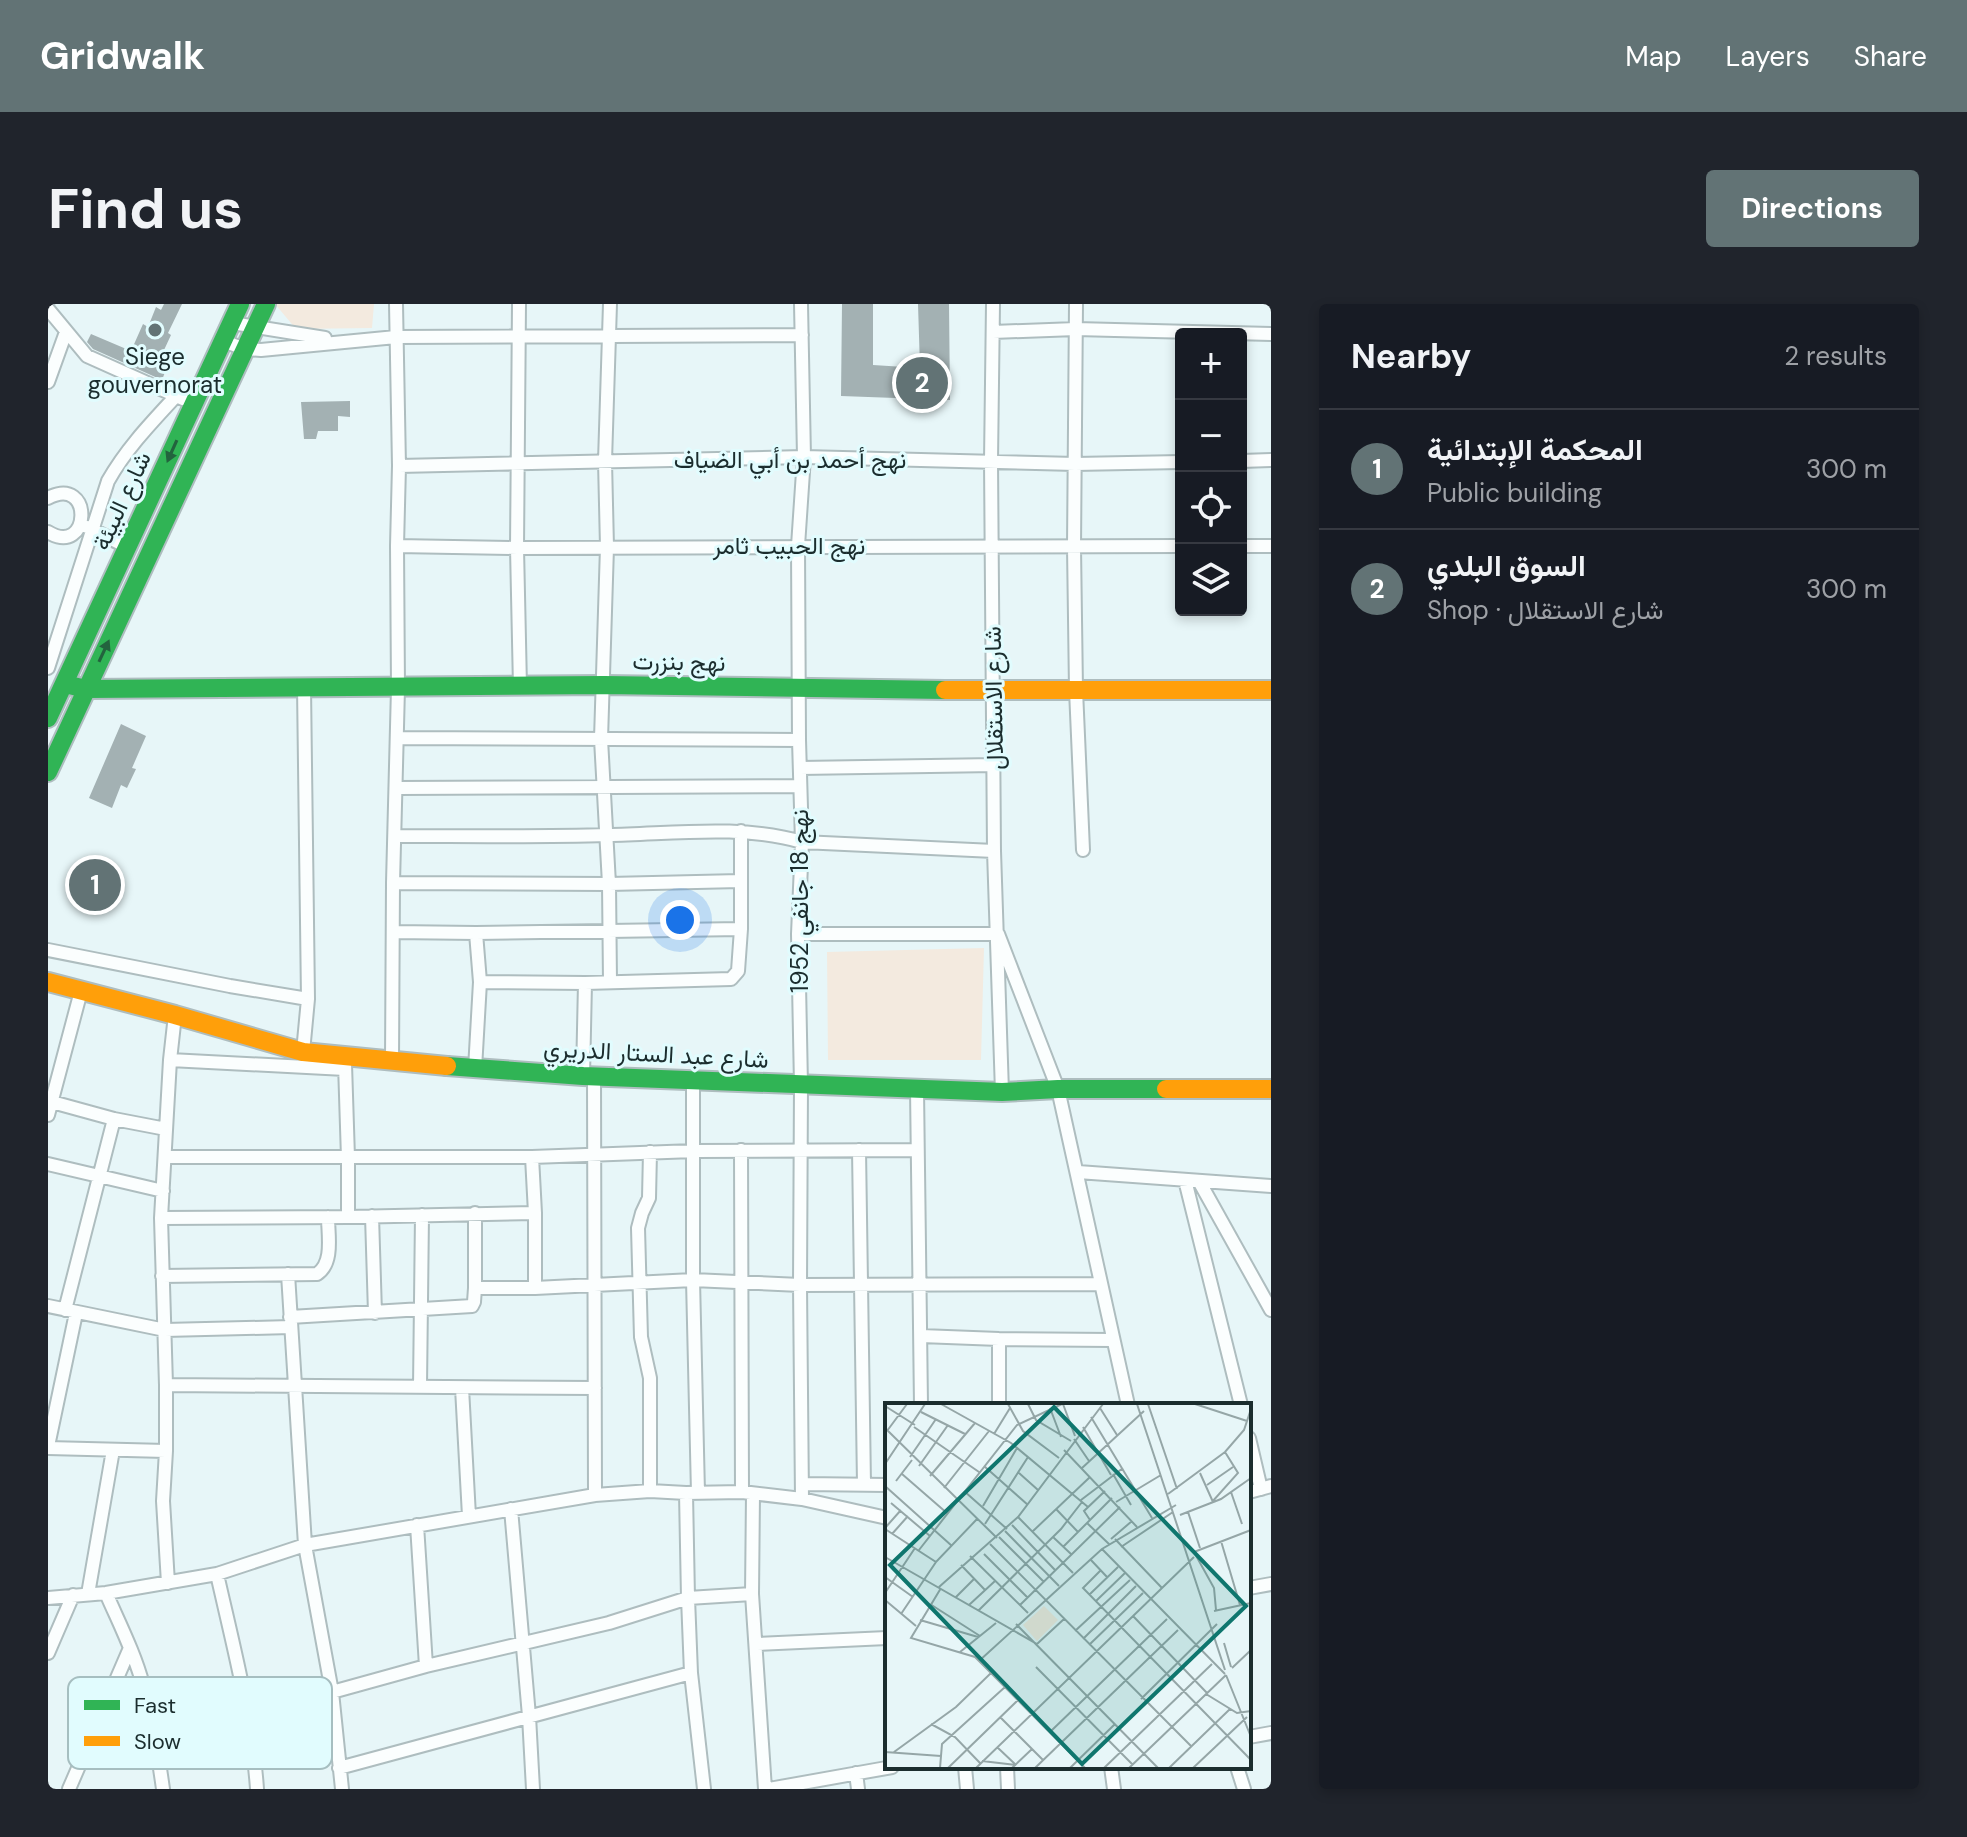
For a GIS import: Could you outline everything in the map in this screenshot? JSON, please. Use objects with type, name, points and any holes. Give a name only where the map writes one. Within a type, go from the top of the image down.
[{"type":"street","name":"شارع البيئة","points":[[50,710],[65,684],[127,547],[185,400],[223,341],[240,304]]},
{"type":"street","points":[[48,772],[266,304]]},
{"type":"street","points":[[392,1062],[398,738],[396,304]]},
{"type":"street","points":[[519,304],[517,548],[520,687]]},
{"type":"street","points":[[610,304],[601,739],[609,884],[610,982]]},
{"type":"street","name":"نهج 18 جانفي 1952","points":[[801,304],[804,457],[798,546],[802,842],[798,934],[802,1499]]},
{"type":"street","name":"شارع الاستقلال","points":[[993,304],[994,851],[1002,1092]]},
{"type":"street","points":[[1076,304],[1074,547],[1083,850]]},
{"type":"street","points":[[48,309],[87,356],[185,400],[133,444],[114,469],[86,527],[70,602],[48,668]]},
{"type":"street","points":[[232,323],[348,341]]},
{"type":"street","points":[[993,332],[1076,329],[1271,334]]},
{"type":"street","points":[[48,382],[66,332]]},
{"type":"street","points":[[223,341],[245,349],[276,349],[396,337],[802,335]]},
{"type":"street","name":"نهج أحمد بن أبي الضياف","points":[[399,466],[804,457],[1075,464],[1175,462]]},
{"type":"street","points":[[1247,461],[1271,460]]},
{"type":"street","points":[[48,498],[55,494],[72,496],[82,509],[86,527]]},
{"type":"street","points":[[48,532],[59,537],[68,536],[86,527]]},
{"type":"street","points":[[86,527],[127,547]]},
{"type":"street","name":"نهج الحبيب ثامر","points":[[397,546],[1175,546]]},
{"type":"street","points":[[1247,546],[1271,546]]},
{"type":"street","name":"نهج بنزرت","points":[[65,684],[86,689],[604,685],[993,691],[1271,690]]},
{"type":"street","points":[[303,1052],[308,999],[304,687]]},
{"type":"street","points":[[398,738],[799,740]]},
{"type":"street","points":[[800,768],[995,765]]},
{"type":"street","points":[[397,788],[800,786]]},
{"type":"street","points":[[395,836],[741,831],[802,842],[994,851]]},
{"type":"street","points":[[480,982],[731,979],[738,971],[741,929],[741,831]]},
{"type":"street","points":[[393,883],[740,881]]},
{"type":"street","points":[[394,932],[741,929]]},
{"type":"street","points":[[475,1069],[480,982],[476,933]]},
{"type":"street","points":[[798,934],[998,934],[1058,1089],[1128,1403]]},
{"type":"street","points":[[48,950],[308,999]]},
{"type":"street","name":"شارع عبد الستار الدريري","points":[[48,982],[345,1063],[392,1062],[588,1076],[1002,1092],[1271,1089]]},
{"type":"street","points":[[585,983],[594,1154],[595,1495]]},
{"type":"street","points":[[48,1115],[81,991]]},
{"type":"street","points":[[168,1583],[163,1501],[166,1385],[161,1218],[175,1015]]},
{"type":"street","points":[[170,1060],[345,1063],[348,1217]]},
{"type":"street","points":[[693,1079],[692,1493],[688,1598],[691,1673],[704,1789]]},
{"type":"street","points":[[917,1089],[921,1403]]},
{"type":"street","points":[[52,1102],[166,1129]]},
{"type":"street","points":[[114,1119],[70,1312],[48,1447],[166,1451]]},
{"type":"street","points":[[165,1157],[532,1157],[741,1150],[917,1150]]},
{"type":"street","points":[[741,1150],[747,1493],[767,1789],[885,1768]]},
{"type":"street","points":[[859,1150],[864,1484]]},
{"type":"street","points":[[650,1152],[649,1198],[638,1228],[641,1345],[650,1378],[650,1491]]},
{"type":"street","points":[[532,1157],[535,1288]]},
{"type":"street","points":[[48,1164],[163,1191]]},
{"type":"street","points":[[1078,1172],[1271,1186]]},
{"type":"street","points":[[1185,1180],[1241,1403]]},
{"type":"street","points":[[1199,1181],[1271,1310]]},
{"type":"street","points":[[48,1306],[165,1330],[470,1307],[474,1302],[475,1288],[475,1213]]},
{"type":"street","points":[[161,1218],[535,1213]]},
{"type":"street","points":[[420,1387],[422,1215]]},
{"type":"street","points":[[372,1216],[375,1313]]},
{"type":"street","points":[[162,1276],[317,1274],[324,1269],[328,1256],[328,1217]]},
{"type":"street","points":[[288,1274],[305,1545],[329,1677]]},
{"type":"street","points":[[475,1288],[693,1280],[800,1285],[1100,1284]]},
{"type":"street","points":[[921,1336],[1113,1340]]},
{"type":"street","points":[[999,1339],[999,1403]]},
{"type":"street","points":[[166,1385],[595,1388]]},
{"type":"street","points":[[462,1388],[469,1516]]},
{"type":"street","points":[[1251,1447],[1260,1489]]},
{"type":"street","points":[[88,1594],[113,1450]]},
{"type":"street","points":[[803,1484],[885,1485]]},
{"type":"street","points":[[48,1598],[106,1593],[217,1574],[305,1545],[595,1495],[650,1491],[747,1493],[802,1499],[885,1518]]},
{"type":"street","points":[[511,1509],[533,1789]]},
{"type":"street","points":[[417,1525],[426,1666]]},
{"type":"street","points":[[217,1574],[241,1677]]},
{"type":"street","points":[[1251,1588],[1271,1584]]},
{"type":"street","points":[[106,1593],[140,1677]]},
{"type":"street","points":[[342,1789],[332,1692],[426,1666],[609,1623],[688,1598],[752,1594]]},
{"type":"street","points":[[48,1653],[73,1595]]},
{"type":"street","points":[[757,1644],[885,1638]]},
{"type":"street","points":[[118,1677],[130,1648]]},
{"type":"street","points":[[339,1768],[691,1673]]},
{"type":"street","points":[[1251,1737],[1271,1733]]},
{"type":"street","points":[[69,1789],[78,1769]]},
{"type":"street","points":[[160,1769],[163,1789]]},
{"type":"street","points":[[255,1769],[257,1789]]},
{"type":"street","points":[[965,1769],[967,1789]]},
{"type":"street","points":[[1007,1769],[1008,1789]]},
{"type":"street","points":[[1111,1769],[1114,1789]]},
{"type":"street","points":[[1238,1769],[1244,1789]]},
{"type":"street","points":[[856,1773],[858,1789]]},
{"type":"shaded area","points":[[275,304],[374,304],[372,328],[296,329]]},
{"type":"shaded area","points":[[984,948],[981,1060],[828,1060],[827,952]]},
{"type":"building","points":[[164,304],[182,304],[158,363],[167,367],[162,380],[93,349],[87,342],[91,334],[131,351],[143,324],[148,327],[156,307],[161,310]]},
{"type":"building","points":[[842,304],[873,304],[873,365],[920,368],[918,304],[949,304],[950,400],[841,396]]},
{"type":"building","points":[[350,401],[350,417],[338,416],[338,431],[318,431],[316,439],[304,439],[301,402]]},
{"type":"building","points":[[121,724],[146,736],[132,768],[136,769],[127,788],[121,785],[112,808],[89,798]]},
{"type":"traffic: fast","points":[[48,718],[240,304]]},
{"type":"traffic: fast","points":[[48,772],[266,304]]},
{"type":"traffic: fast","points":[[65,684],[86,689],[604,685],[945,690]]},
{"type":"traffic: fast","points":[[447,1066],[583,1076],[1002,1092],[1166,1089]]},
{"type":"traffic: slow","points":[[945,690],[1271,690]]},
{"type":"traffic: slow","points":[[48,982],[303,1052],[447,1066]]},
{"type":"traffic: slow","points":[[1166,1089],[1271,1089]]},
{"type":"place","name":"Siege gouvernorat","points":[[155,330]]},
{"type":"place","name":"السوق البلدي","points":[[922,383]]},
{"type":"place","name":"المحكمة الإبتدائية","points":[[95,885]]}]
